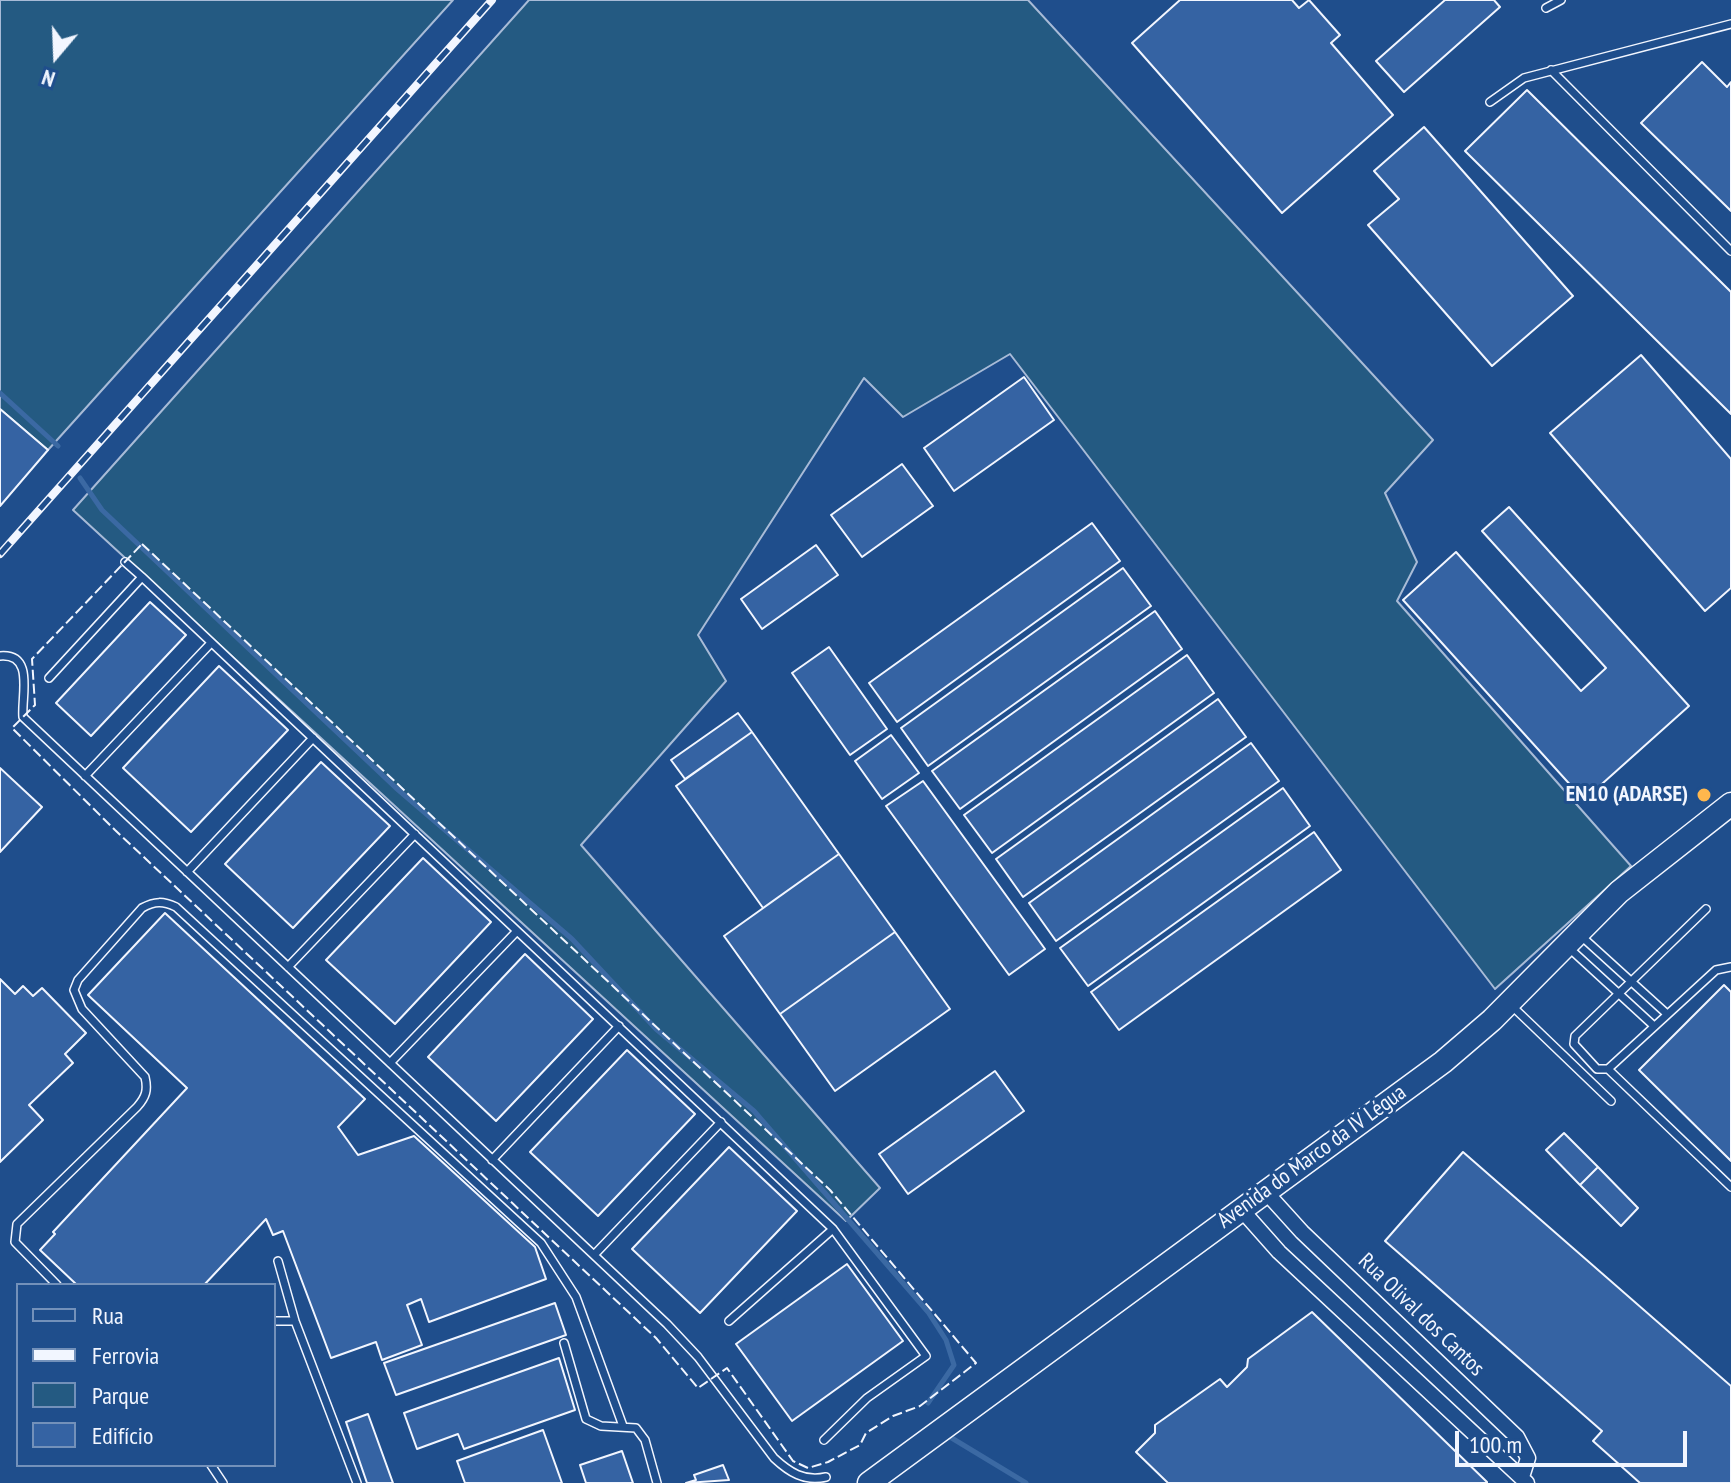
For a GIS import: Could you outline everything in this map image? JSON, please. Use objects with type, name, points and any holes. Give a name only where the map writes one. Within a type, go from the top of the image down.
[{"type":"main road","name":"Avenida do Marco da IV Légua","points":[[869,1483],[1431,1070],[1509,1003],[1652,863],[1731,804]]},
{"type":"street","name":"Rua Olival dos Cantos","points":[[1264,1190],[1302,1232],[1517,1437],[1528,1458],[1525,1480]]},
{"type":"street","name":"Rua Olival dos Cantos","points":[[1240,1208],[1279,1252],[1525,1480]]},
{"type":"lane","points":[[1546,8],[1561,0]]},
{"type":"lane","points":[[1490,102],[1524,78],[1731,24]]},
{"type":"lane","points":[[1551,70],[1731,251]]},
{"type":"lane","points":[[125,562],[833,1229],[926,1356],[867,1398],[824,1440]]},
{"type":"lane","points":[[49,678],[142,577]]},
{"type":"lane","points":[[85,776],[211,643]]},
{"type":"lane","points":[[0,656],[17,661],[24,670],[23,717],[594,1255],[698,1357],[774,1458],[788,1471],[803,1477],[826,1477]]},
{"type":"lane","points":[[187,872],[313,738]]},
{"type":"lane","points":[[288,967],[415,834]]},
{"type":"lane","points":[[55,1283],[15,1242],[17,1224],[137,1107],[145,1098],[147,1087],[145,1077],[82,1009],[74,990],[78,980],[142,908],[152,902],[165,902],[176,907],[290,1010],[541,1243],[576,1297],[623,1426]]},
{"type":"lane","points":[[1706,909],[1573,1040],[1597,1069],[1608,1069],[1716,970],[1731,967]]},
{"type":"lane","points":[[390,1063],[517,931]]},
{"type":"lane","points":[[1572,940],[1632,982],[1667,1014]]},
{"type":"lane","points":[[1572,940],[1620,994],[1654,1026]]},
{"type":"lane","points":[[1509,1003],[1611,1101]]},
{"type":"lane","points":[[492,1160],[619,1026]]},
{"type":"lane","points":[[1608,1069],[1731,1187]]},
{"type":"lane","points":[[594,1255],[721,1122]]},
{"type":"lane","points":[[729,1321],[833,1229]]},
{"type":"lane","points":[[278,1261],[295,1321],[357,1483]]},
{"type":"lane","points":[[276,1321],[295,1321]]},
{"type":"lane","points":[[564,1343],[586,1419],[601,1426],[636,1428],[645,1440],[657,1483]]},
{"type":"green space","points":[[0,0],[453,0],[48,450],[0,409]]},
{"type":"green space","points":[[529,0],[1028,0],[1433,440],[1385,493],[1417,562],[1397,601],[1631,866],[1495,989],[1010,354],[903,417],[864,378],[698,635],[726,681],[581,845],[880,1188],[846,1221],[73,510]]},
{"type":"building","points":[[1180,0],[1292,0],[1299,8],[1309,0],[1340,35],[1331,43],[1393,115],[1282,213],[1132,43]]},
{"type":"building","points":[[1445,0],[1494,0],[1500,7],[1404,92],[1376,61]]},
{"type":"building","points":[[1702,62],[1727,87],[1731,82],[1731,211],[1641,123]]},
{"type":"building","points":[[1527,90],[1731,292],[1731,414],[1465,151]]},
{"type":"building","points":[[1424,127],[1573,296],[1492,366],[1368,225],[1399,199],[1374,171]]},
{"type":"building","points":[[1641,355],[1731,459],[1731,588],[1705,611],[1550,433]]},
{"type":"building","points":[[1024,377],[1054,420],[954,491],[924,448]]},
{"type":"building","points":[[0,409],[48,450],[0,506]]},
{"type":"building","points":[[902,464],[933,506],[862,557],[831,515]]},
{"type":"building","points":[[1509,507],[1689,706],[1584,800],[1403,600],[1456,552],[1581,691],[1606,668],[1482,531]]},
{"type":"building","points":[[1092,523],[1120,561],[897,722],[869,683]]},
{"type":"building","points":[[816,545],[838,575],[762,629],[741,599]]},
{"type":"building","points":[[1123,568],[1151,606],[928,766],[901,728]]},
{"type":"building","points":[[150,602],[186,635],[91,736],[56,703]]},
{"type":"building","points":[[1155,611],[1182,649],[960,809],[932,771]]},
{"type":"building","points":[[829,647],[887,729],[850,755],[792,673]]},
{"type":"building","points":[[1187,655],[1214,693],[992,853],[964,815]]},
{"type":"building","points":[[219,666],[288,730],[191,832],[123,768]]},
{"type":"building","points":[[1218,699],[1246,737],[1023,897],[996,859]]},
{"type":"building","points":[[738,713],[752,732],[685,779],[671,760]]},
{"type":"building","points":[[752,732],[839,854],[763,908],[676,786]]},
{"type":"building","points":[[891,735],[919,773],[882,799],[855,761]]},
{"type":"building","points":[[1251,743],[1279,781],[1056,941],[1029,903]]},
{"type":"building","points":[[321,762],[390,826],[293,928],[225,864]]},
{"type":"building","points":[[0,768],[42,807],[0,852]]},
{"type":"building","points":[[923,781],[1045,949],[1009,975],[886,806]]},
{"type":"building","points":[[1283,788],[1310,826],[1088,986],[1060,948]]},
{"type":"building","points":[[1314,832],[1341,870],[1119,1030],[1091,992]]},
{"type":"building","points":[[839,854],[895,932],[780,1014],[724,936]]},
{"type":"building","points":[[423,858],[491,922],[395,1024],[326,960]]},
{"type":"building","points":[[165,913],[365,1099],[338,1127],[358,1155],[414,1136],[535,1247],[546,1279],[429,1322],[421,1299],[407,1305],[422,1345],[382,1360],[376,1342],[331,1358],[283,1231],[273,1235],[266,1219],[206,1283],[75,1283],[40,1250],[55,1234],[53,1232],[187,1088],[88,995]]},
{"type":"building","points":[[895,932],[950,1009],[835,1091],[780,1014]]},
{"type":"building","points":[[525,954],[593,1019],[496,1121],[428,1057]]},
{"type":"building","points":[[0,979],[15,994],[23,986],[33,996],[42,988],[86,1033],[65,1054],[73,1063],[29,1105],[43,1120],[0,1162]]},
{"type":"building","points":[[1724,985],[1731,992],[1731,1161],[1639,1070]]},
{"type":"building","points":[[627,1050],[695,1114],[598,1216],[530,1152]]},
{"type":"building","points":[[995,1071],[1024,1111],[908,1194],[879,1154]]},
{"type":"building","points":[[1564,1133],[1598,1167],[1580,1185],[1546,1150]]},
{"type":"building","points":[[729,1147],[797,1211],[700,1313],[632,1249]]},
{"type":"building","points":[[1463,1152],[1731,1386],[1731,1483],[1640,1483],[1593,1441],[1602,1431],[1385,1241]]},
{"type":"building","points":[[1598,1167],[1638,1208],[1621,1226],[1580,1185]]},
{"type":"building","points":[[847,1264],[903,1341],[792,1421],[736,1344]]},
{"type":"building","points":[[555,1303],[566,1335],[396,1395],[384,1363]]},
{"type":"building","points":[[1312,1312],[1487,1483],[1168,1483],[1136,1452],[1155,1433],[1155,1425],[1220,1379],[1227,1387],[1247,1367],[1248,1359]]},
{"type":"building","points":[[559,1358],[575,1410],[464,1449],[458,1434],[417,1449],[404,1413]]},
{"type":"building","points":[[368,1414],[393,1483],[367,1483],[346,1422]]},
{"type":"building","points":[[543,1430],[562,1483],[465,1483],[457,1461]]},
{"type":"building","points":[[622,1451],[633,1483],[586,1483],[580,1465]]},
{"type":"building","points":[[723,1465],[729,1480],[686,1483],[696,1480],[694,1475]]},
{"type":"waterway","points":[[0,393],[58,446]]},
{"type":"waterway","points":[[80,478],[102,510],[396,788],[572,939],[656,1029],[754,1111],[928,1312],[946,1340],[954,1365],[928,1403]]},
{"type":"waterway","points":[[950,1437],[1026,1483]]},
{"type":"railway","points":[[0,554],[492,0]]},
{"type":"fence","points":[[142,544],[830,1190],[976,1363],[920,1406],[893,1416],[866,1433],[860,1445],[828,1462],[808,1468],[793,1461],[727,1368],[698,1388],[656,1338],[115,830],[12,728],[35,705],[32,659],[142,544]]},
{"type":"place","name":"EN10 (ADARSE)","points":[[1704,795]]}]
